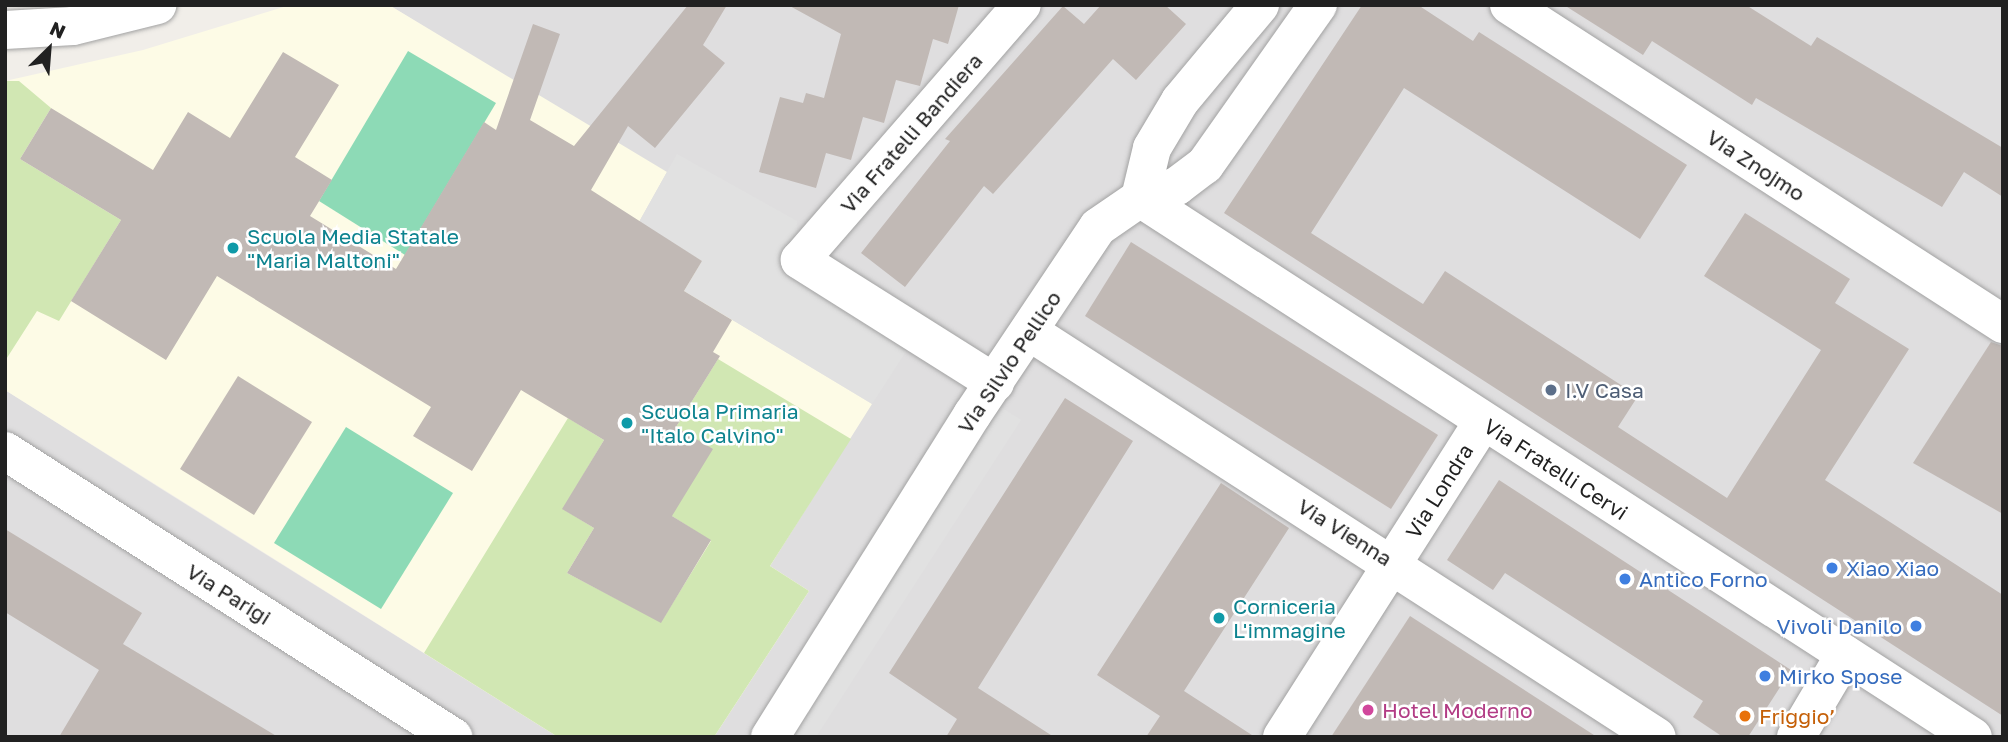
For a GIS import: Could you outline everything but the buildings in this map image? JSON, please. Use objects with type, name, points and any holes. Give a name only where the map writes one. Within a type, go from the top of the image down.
[{"type":"street","points":[[5,30],[72,26],[157,5]]},
{"type":"street","name":"Via Fratelli Bandiera","points":[[995,383],[800,260],[1021,5]]},
{"type":"street","points":[[1140,198],[1152,148],[1180,101],[1260,5]]},
{"type":"street","name":"Via Silvio Pellico","points":[[770,737],[995,383],[1098,227],[1140,198],[1177,186],[1205,165],[1318,5]]},
{"type":"street","name":"Via Znojmo","points":[[1509,5],[2003,324]]},
{"type":"street","name":"Via Fratelli Cervi","points":[[1140,198],[1973,737]]},
{"type":"street","name":"Via Vienna","points":[[1030,332],[1395,562],[1657,737]]},
{"type":"street","name":"Via Londra","points":[[1282,737],[1483,422]]},
{"type":"street","name":"Via Parigi","points":[[5,451],[453,737]]},
{"type":"street","points":[[1796,737],[1845,654]]},
{"type":"shaded area","points":[[290,5],[389,5],[667,172],[639,222],[702,261],[685,291],[872,404],[770,566],[809,591],[714,737],[558,737],[5,390],[5,81],[143,50]]},
{"type":"shaded area","points":[[389,5],[2003,5],[2003,737],[714,737],[809,591],[770,566],[872,403],[732,320],[513,81]]},
{"type":"shaded area","points":[[677,154],[797,221],[796,271],[912,342],[872,404],[684,291],[702,261],[639,222]]},
{"type":"shaded area","points":[[5,390],[163,490],[558,737],[5,737]]},
{"type":"shaded area","points":[[996,404],[1021,420],[816,737],[780,737]]},
{"type":"green space","points":[[408,51],[496,103],[405,255],[319,201]]},
{"type":"green space","points":[[5,81],[19,81],[51,108],[20,159],[121,220],[59,321],[37,311],[5,361]]},
{"type":"green space","points":[[718,359],[851,439],[770,566],[809,591],[714,737],[558,737],[424,653],[568,418],[604,440],[563,509],[594,528],[567,573],[661,622],[711,541],[672,516],[676,427]]},
{"type":"green space","points":[[346,427],[453,493],[381,609],[274,543]]},
{"type":"place","name":"Scuola Media Statale \"Maria Maltoni\"","points":[[233,248]]},
{"type":"place","name":"I.V Casa","points":[[1551,390]]},
{"type":"place","name":"Scuola Primaria \"Italo Calvino\"","points":[[627,423]]},
{"type":"place","name":"Xiao Xiao","points":[[1832,568]]},
{"type":"place","name":"Antico Forno","points":[[1625,579]]},
{"type":"place","name":"Corniceria L'immagine","points":[[1219,618]]},
{"type":"place","name":"Vivoli Danilo","points":[[1916,626]]},
{"type":"place","name":"Mirko Spose","points":[[1765,676]]},
{"type":"place","name":"Hotel Moderno","points":[[1368,710]]},
{"type":"place","name":"Friggio’","points":[[1745,716]]}]
